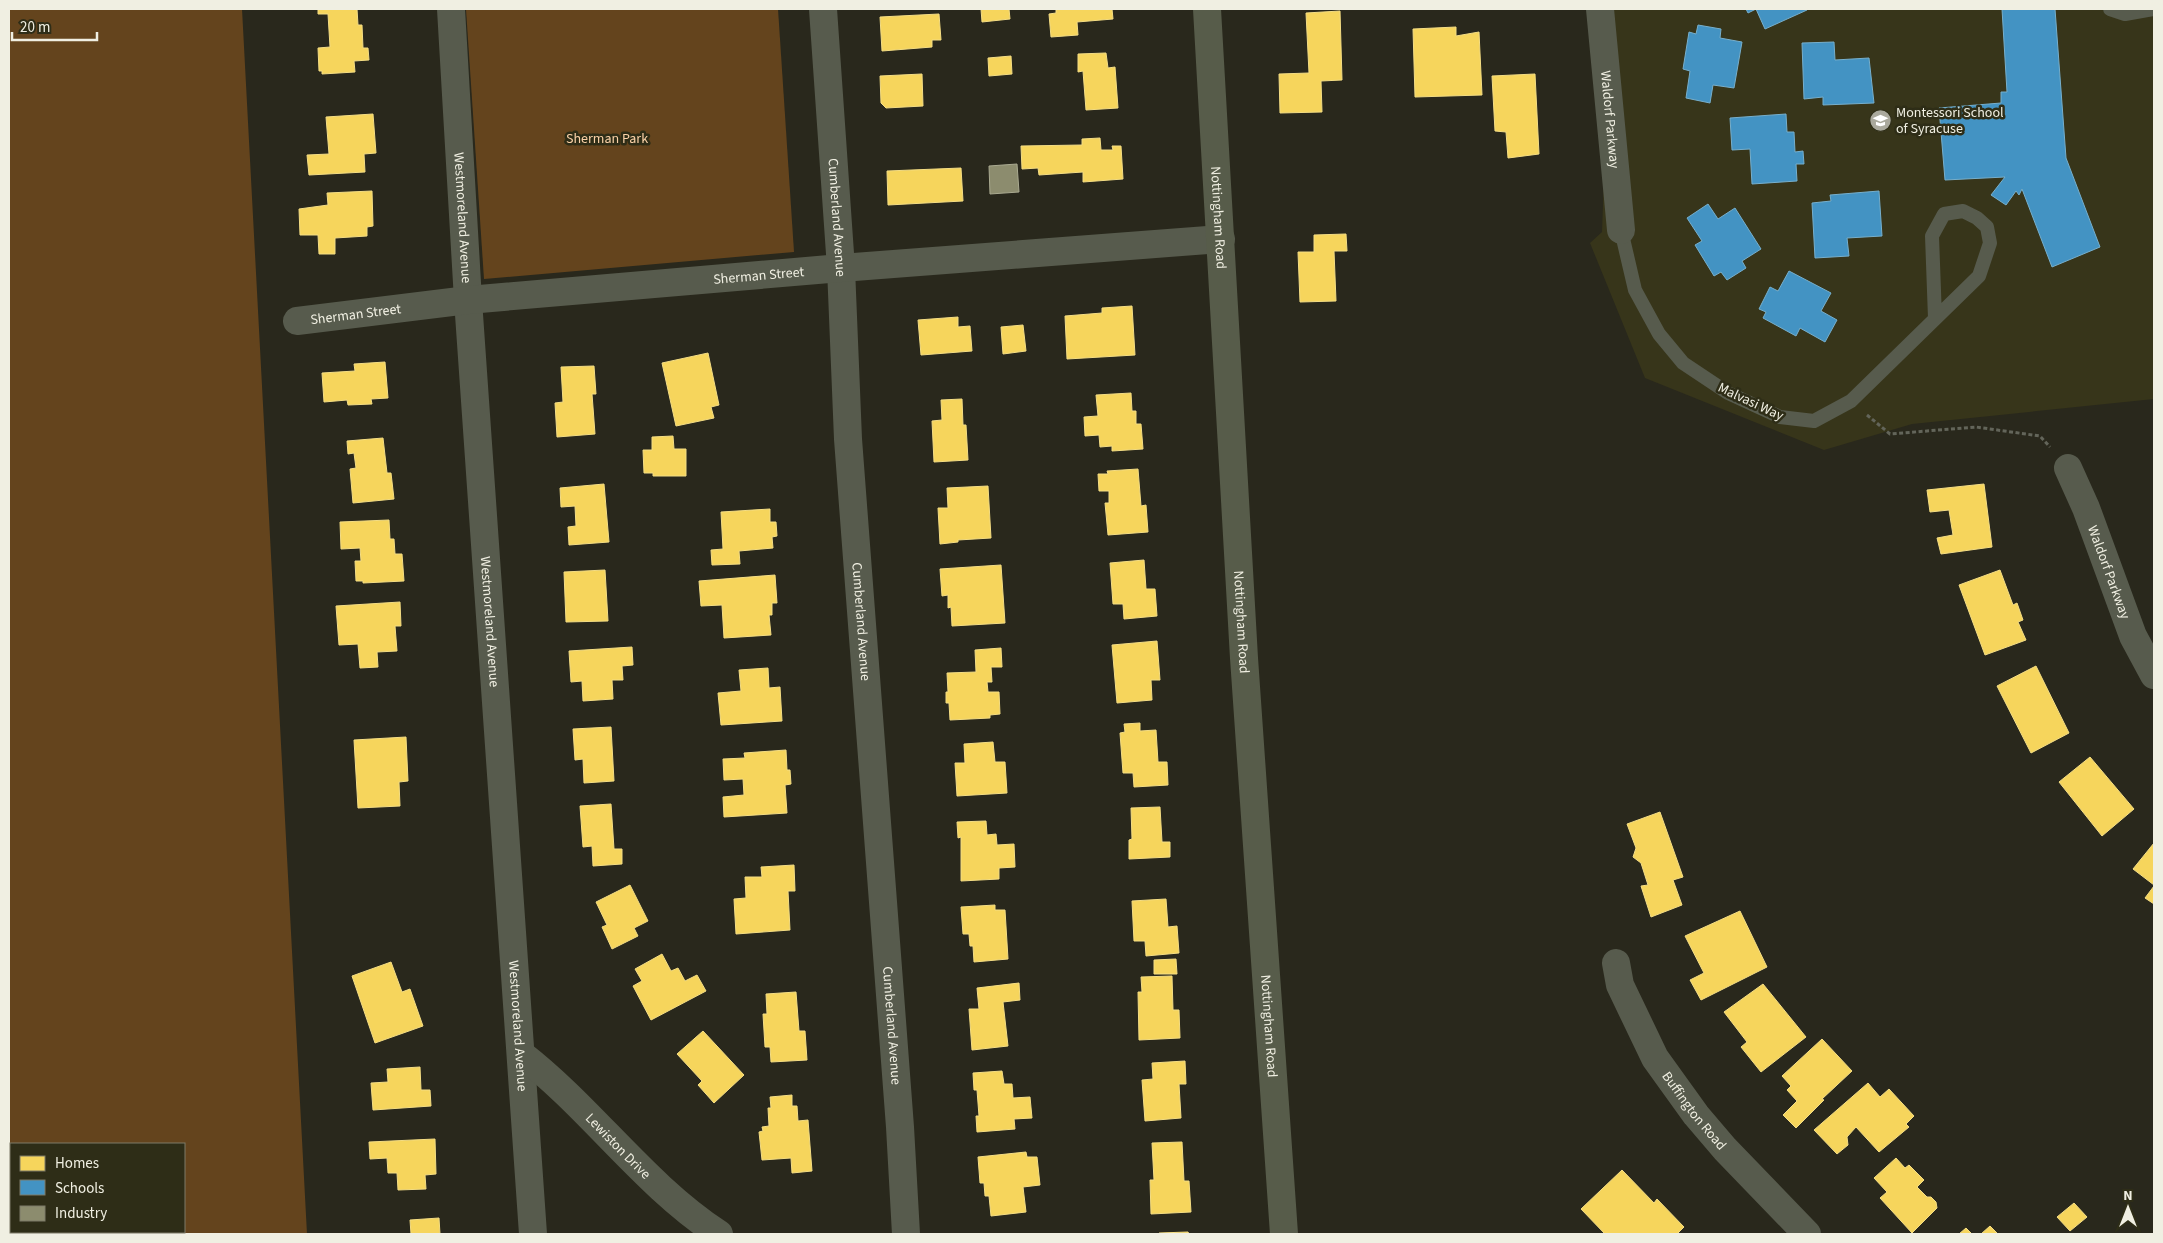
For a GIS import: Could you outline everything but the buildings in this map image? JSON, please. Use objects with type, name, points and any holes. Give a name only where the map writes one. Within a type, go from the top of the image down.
[{"type":"street","name":"Westmoreland Avenue","points":[[451,9],[468,300],[533,1234]]},
{"type":"street","name":"Cumberland Avenue","points":[[823,9],[840,268],[848,439],[900,1127],[906,1234]]},
{"type":"street","name":"Nottingham Road","points":[[1207,9],[1244,658],[1284,1234]]},
{"type":"street","name":"Waldorf Parkway","points":[[1600,9],[1621,230]]},
{"type":"street","name":"Sherman Street","points":[[297,321],[468,300],[840,268],[1221,239]]},
{"type":"street","name":"Waldorf Parkway","points":[[2068,468],[2086,508],[2132,636],[2154,675]]},
{"type":"street","name":"Buffington Road","points":[[1616,963],[1620,985],[1655,1058],[1696,1114],[1726,1149],[1807,1234]]},
{"type":"street","name":"Lewiston Drive","points":[[521,1054],[550,1076],[655,1182],[695,1219],[719,1234]]},
{"type":"lane","points":[[2110,9],[2125,14],[2153,9]]},
{"type":"lane","name":"Malvasi Way","points":[[1621,230],[1635,290],[1659,334],[1683,363],[1728,393],[1780,418],[1814,421],[1851,401],[1979,276],[1990,243],[1987,227],[1977,218],[1963,211],[1944,214],[1932,236],[1935,318]]},
{"type":"path","points":[[1851,401],[1890,434],[1976,427],[2040,436],[2068,468]]},
{"type":"shaded area","name":"Montessori School of Syracuse","points":[[1610,9],[2154,9],[2154,399],[1912,424],[1824,450],[1645,378],[1590,243],[1602,232]]},
{"type":"green space","points":[[9,9],[242,9],[307,1234],[9,1234]]},
{"type":"green space","name":"Sherman Park","points":[[466,9],[778,9],[794,252],[484,279]]},
{"type":"place","name":"Montessori School of Syracuse","points":[[1880,120]]}]
